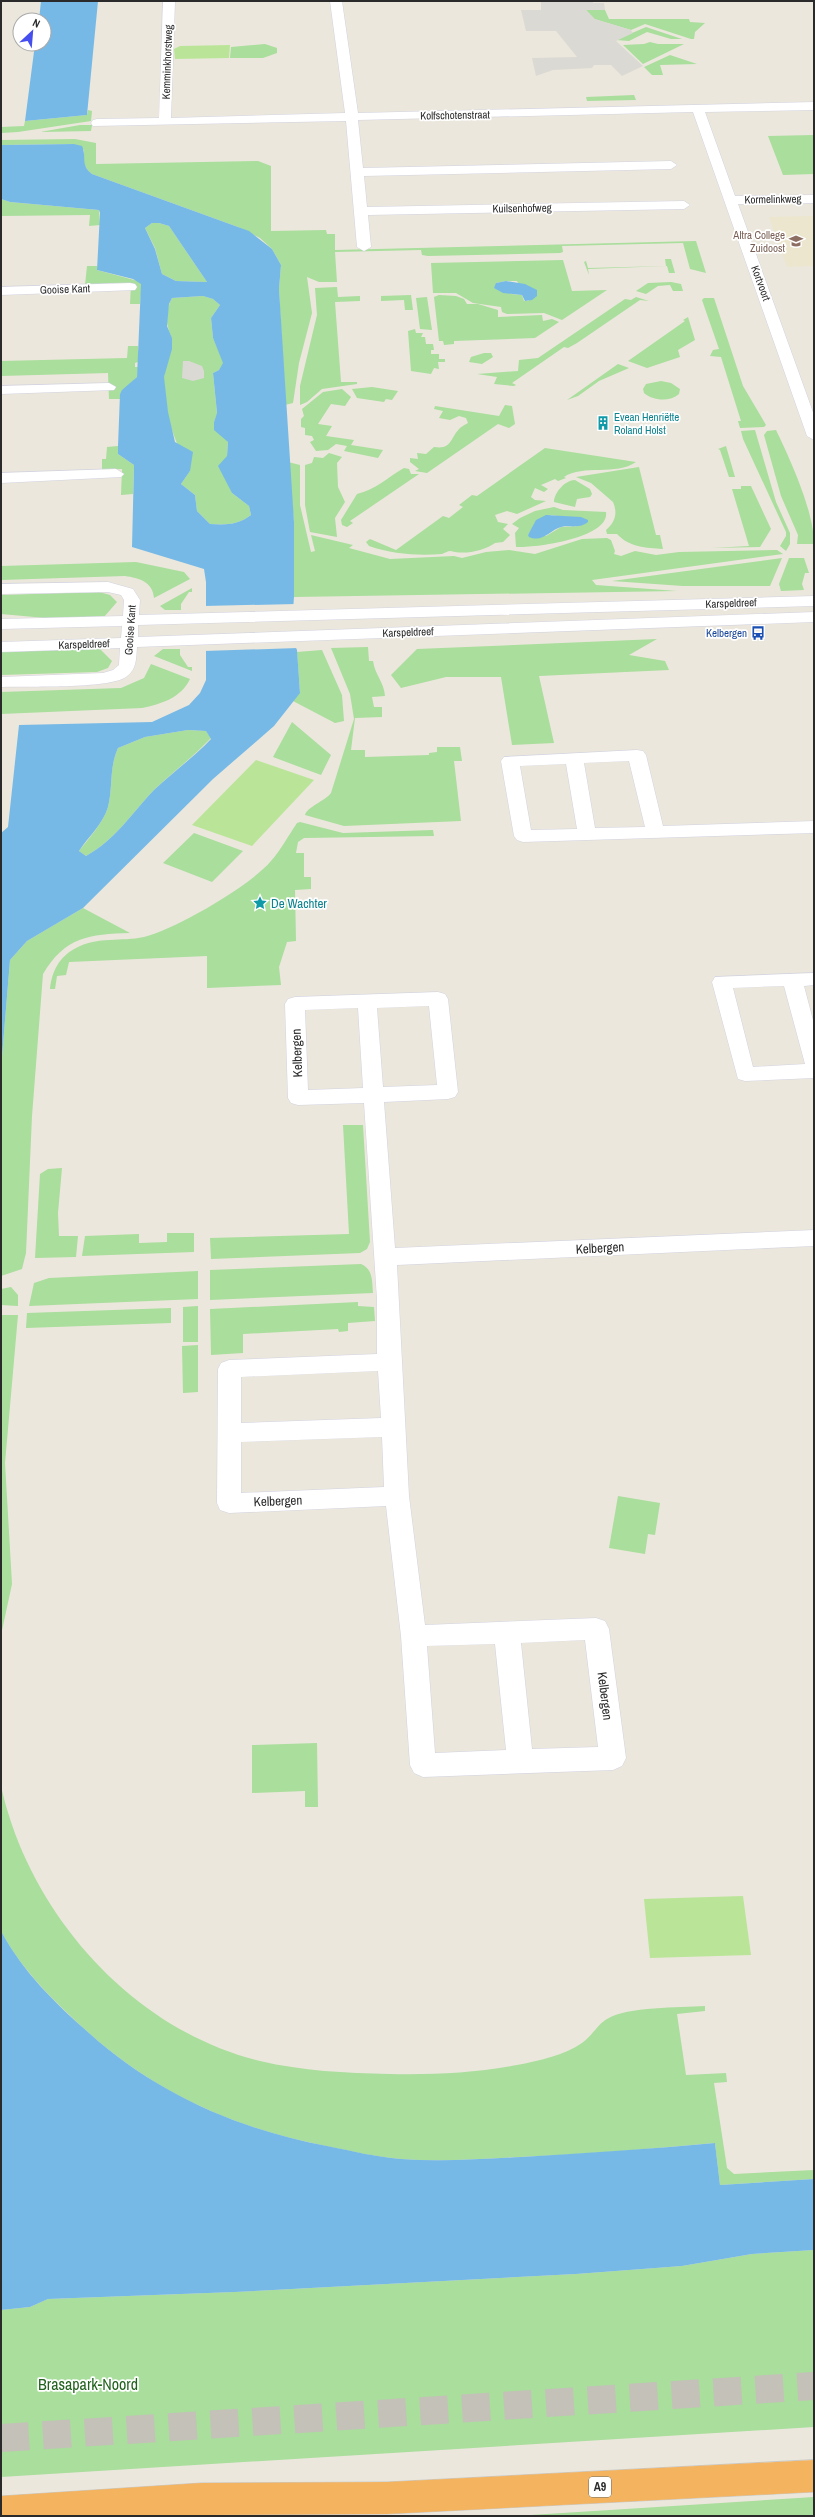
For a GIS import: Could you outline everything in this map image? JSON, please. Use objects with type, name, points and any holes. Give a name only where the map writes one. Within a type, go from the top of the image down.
[{"type":"highway","name":"A9","points":[[1,2512],[201,2499],[387,2498],[814,2476]]},
{"type":"street","name":"Kemminkhorstweg","points":[[165,122],[169,1]]},
{"type":"street","points":[[336,1],[352,117],[364,247]]},
{"type":"street","name":"Kolfschotenstraat","points":[[97,123],[814,106]]},
{"type":"street","name":"Kortvoort","points":[[698,109],[737,214],[814,436]]},
{"type":"street","points":[[356,172],[671,165]]},
{"type":"street","name":"Kormelinkweg","points":[[732,200],[814,199]]},
{"type":"street","name":"Kuilsenhofweg","points":[[360,211],[684,205]]},
{"type":"street","name":"Gooise Kant","points":[[1,291],[130,288]]},
{"type":"street","points":[[1,390],[110,387]]},
{"type":"street","points":[[1,478],[116,474]]},
{"type":"street","name":"Gooise Kant","points":[[1,590],[115,587],[131,595],[130,642],[126,668],[112,677],[1,682]]},
{"type":"street","name":"Karspeldreef","points":[[1,624],[377,612],[814,601]]},
{"type":"street","name":"Karspeldreef","points":[[1,647],[814,617]]},
{"type":"street","points":[[655,832],[637,756],[510,761],[522,836],[655,832],[814,827]]},
{"type":"street","points":[[574,758],[587,834]]},
{"type":"street","points":[[792,979],[814,1062]]},
{"type":"street","points":[[814,979],[722,982],[745,1074],[814,1071]]},
{"type":"street","name":"Kelbergen","points":[[438,999],[448,1092],[298,1098],[295,1004],[367,1001],[438,999]]},
{"type":"street","name":"Kelbergen","points":[[367,1001],[385,1257],[396,1496],[414,1636],[423,1765],[613,1758],[596,1629],[414,1636]]},
{"type":"street","name":"Kelbergen","points":[[385,1257],[814,1238]]},
{"type":"street","name":"Kelbergen","points":[[389,1362],[229,1369],[229,1503],[396,1496]]},
{"type":"street","points":[[230,1433],[393,1427]]},
{"type":"street","points":[[507,1632],[520,1762]]},
{"type":"shaded area","points":[[541,1],[593,1],[593,3],[604,3],[605,10],[586,10],[595,19],[631,30],[633,33],[616,41],[643,66],[622,76],[611,65],[594,65],[592,68],[553,70],[536,76],[532,58],[577,57],[556,31],[526,31],[521,10],[541,10]]},
{"type":"shaded area","name":"Altra College Zuidoost","points":[[814,216],[814,266],[787,267],[769,217]]},
{"type":"shaded area","points":[[183,361],[189,361],[202,366],[204,378],[193,381],[182,378]]},
{"type":"green space","points":[[586,10],[605,10],[609,19],[689,19],[690,22],[705,23],[695,32],[694,39],[691,39],[645,24],[631,30],[594,19]]},
{"type":"green space","points":[[646,27],[682,39],[671,39],[647,32],[629,41],[616,40]]},
{"type":"green space","points":[[650,42],[658,44],[684,44],[643,64],[623,45],[644,44]]},
{"type":"green space","points":[[265,44],[277,48],[277,53],[263,58],[230,58],[231,47]]},
{"type":"green space","points":[[230,45],[229,58],[175,59],[174,49],[180,46]]},
{"type":"green space","points":[[670,55],[697,64],[660,65],[663,75],[652,75],[644,67]]},
{"type":"green space","points":[[634,95],[636,100],[587,101],[586,97]]},
{"type":"green space","points":[[88,110],[92,111],[91,121],[18,132],[1,133],[1,127],[24,126],[25,121],[87,115]]},
{"type":"green space","points":[[80,125],[92,125],[91,131],[40,132]]},
{"type":"green space","points":[[814,135],[814,174],[783,175],[768,136]]},
{"type":"green space","points":[[75,139],[96,143],[96,164],[258,161],[271,166],[271,231],[326,230],[327,234],[335,234],[335,250],[696,241],[706,273],[690,269],[683,243],[562,246],[563,252],[560,253],[428,256],[422,255],[421,250],[335,252],[337,282],[319,282],[307,277],[312,313],[299,363],[293,403],[285,405],[279,289],[281,265],[272,249],[260,238],[238,227],[92,174],[84,164],[84,150],[74,144],[1,145],[1,140]]},
{"type":"green space","points":[[1,199],[10,202],[99,210],[100,225],[89,226],[90,215],[1,216]]},
{"type":"green space","points":[[152,223],[159,223],[169,226],[207,282],[176,281],[162,274],[155,248],[145,228]]},
{"type":"green space","points":[[665,259],[671,259],[675,273],[669,273],[667,266],[588,269],[589,275],[584,262],[586,261],[588,268],[666,266]]},
{"type":"green space","points":[[563,260],[572,291],[607,290],[562,320],[544,313],[507,314],[502,312],[501,307],[473,303],[456,293],[433,293],[431,263]],"holes":[[[517,281],[529,301],[524,301],[522,295],[511,294],[496,283]]]},
{"type":"green space","points":[[87,266],[97,266],[97,270],[138,281],[142,284],[140,304],[130,304],[131,284],[85,285]]},
{"type":"green space","points":[[671,282],[681,284],[683,291],[673,291],[670,285],[658,286],[646,294],[636,291],[648,283]]},
{"type":"green space","points":[[337,287],[338,297],[360,296],[360,301],[335,302],[341,382],[357,382],[357,384],[322,389],[307,402],[300,405],[300,386],[317,315],[315,288]]},
{"type":"green space","points":[[411,295],[413,310],[405,310],[404,300],[381,301],[381,296]]},
{"type":"green space","points":[[439,295],[456,296],[464,299],[467,304],[478,304],[498,310],[498,317],[542,315],[543,321],[552,319],[559,322],[535,338],[454,341],[454,344],[444,345],[443,341],[439,341],[434,297]]},
{"type":"green space","points":[[203,296],[213,299],[220,305],[211,318],[213,338],[224,363],[219,370],[213,373],[217,414],[214,422],[228,442],[227,456],[232,493],[249,506],[251,515],[237,523],[210,524],[197,511],[195,495],[181,484],[190,471],[175,438],[167,413],[165,401],[164,377],[172,342],[167,324],[169,304],[172,298]]},
{"type":"green space","points":[[427,297],[432,330],[420,329],[416,298]]},
{"type":"green space","points":[[636,297],[649,301],[640,300],[577,343],[568,348],[564,347],[512,383],[516,385],[514,386],[494,384],[497,377],[477,374],[518,371],[519,360],[538,358],[625,299],[631,300]]},
{"type":"green space","points":[[704,298],[714,298],[743,386],[766,425],[764,427],[740,428],[738,421],[741,421],[721,357],[710,356],[713,350],[719,349],[702,300]]},
{"type":"green space","points":[[688,317],[695,340],[678,350],[680,357],[647,368],[628,361],[685,321],[683,320]]},
{"type":"green space","points":[[415,329],[416,333],[423,333],[421,337],[425,337],[426,344],[433,344],[434,350],[431,350],[431,354],[439,354],[439,359],[445,359],[445,362],[438,362],[439,369],[434,368],[431,374],[411,371],[408,331]]},
{"type":"green space","points":[[128,346],[138,346],[138,362],[135,363],[135,367],[138,367],[137,377],[120,394],[121,399],[109,399],[108,373],[1,376],[1,361],[127,358]]},
{"type":"green space","points":[[484,353],[491,353],[493,357],[482,364],[469,362],[471,357]]},
{"type":"green space","points":[[618,364],[629,368],[599,381],[578,396],[567,400]]},
{"type":"green space","points":[[661,381],[671,383],[680,389],[679,394],[675,397],[662,400],[652,398],[644,393],[643,389],[646,384]]},
{"type":"green space","points":[[372,387],[398,391],[392,400],[386,399],[384,402],[357,398],[352,389]]},
{"type":"green space","points":[[342,389],[351,397],[345,406],[331,404],[318,424],[332,426],[326,436],[354,440],[351,445],[383,450],[378,458],[344,451],[347,446],[336,444],[328,450],[316,451],[310,442],[314,440],[312,436],[305,435],[305,428],[301,427],[301,419],[304,416],[302,409],[323,392]]},
{"type":"green space","points":[[505,405],[512,406],[515,424],[509,428],[498,424],[427,473],[415,471],[419,469],[410,462],[410,458],[418,459],[417,453],[426,454],[434,447],[444,447],[448,445],[460,428],[468,423],[466,418],[459,416],[450,420],[439,418],[443,411],[434,409],[435,406],[499,416]]},
{"type":"green space","points":[[755,430],[776,502],[790,533],[790,544],[786,551],[780,546],[786,536],[786,532],[743,439],[741,431]]},
{"type":"green space","points":[[776,430],[788,455],[806,501],[813,531],[814,544],[797,544],[798,535],[781,496],[764,435],[767,431]]},
{"type":"green space","points":[[118,446],[118,454],[134,465],[133,494],[121,495],[122,469],[102,470],[102,459],[106,459],[107,447]]},
{"type":"green space","points":[[726,446],[735,477],[729,477],[720,450],[718,449]]},
{"type":"green space","points":[[545,448],[636,462],[619,468],[572,473],[564,477],[566,478],[558,481],[555,479],[541,485],[548,489],[544,492],[535,488],[531,497],[535,500],[546,501],[517,514],[507,511],[495,515],[498,522],[508,524],[503,529],[510,535],[503,542],[495,543],[480,550],[462,553],[451,551],[442,554],[423,555],[396,553],[378,549],[369,546],[366,542],[370,539],[396,550],[443,516],[449,518],[463,507],[459,505],[472,495],[477,496]]},
{"type":"green space","points":[[329,453],[342,457],[337,463],[338,487],[345,502],[335,518],[337,537],[310,532],[305,505],[305,465],[312,463],[314,457],[323,458]]},
{"type":"green space","points":[[288,462],[300,465],[300,505],[311,552],[315,551],[311,535],[353,545],[349,548],[390,559],[454,556],[462,558],[486,552],[509,550],[535,554],[582,539],[607,538],[611,540],[615,551],[614,554],[621,556],[635,551],[656,555],[679,552],[777,550],[783,554],[592,580],[596,585],[677,591],[294,597],[294,522]]},
{"type":"green space","points":[[639,467],[656,535],[660,535],[663,549],[638,546],[627,542],[617,534],[607,534],[606,530],[615,518],[615,506],[613,502],[591,483],[576,477]]},
{"type":"green space","points":[[404,468],[409,469],[411,474],[419,474],[350,521],[353,523],[347,527],[342,525],[341,520],[357,494],[370,490]]},
{"type":"green space","points":[[575,480],[590,489],[592,494],[590,497],[577,499],[575,507],[554,502],[554,498],[558,491],[568,482]]},
{"type":"green space","points":[[741,486],[751,486],[771,529],[760,547],[712,548],[749,546],[732,489],[741,489]]},
{"type":"green space","points":[[554,507],[563,510],[606,512],[604,521],[596,529],[584,535],[570,540],[539,546],[516,547],[515,533],[519,528],[512,524],[520,518],[535,511]],"holes":[[[551,515],[565,517],[581,526],[561,527],[546,536],[528,535],[534,526]]]},
{"type":"green space","points":[[782,558],[770,586],[683,586],[612,581]]},
{"type":"green space","points":[[789,558],[804,558],[809,573],[805,573],[802,584],[804,590],[781,591],[779,584]]},
{"type":"green space","points":[[136,562],[184,572],[190,579],[154,598],[151,588],[148,585],[135,578],[125,576],[1,580],[1,566]]},
{"type":"green space","points":[[192,588],[192,592],[189,592],[181,604],[181,610],[165,610],[160,606]]},
{"type":"green space","points":[[99,592],[110,595],[117,602],[104,617],[57,619],[1,614],[1,595]]},
{"type":"green space","points":[[657,639],[629,655],[665,661],[669,670],[539,676],[554,743],[512,745],[501,677],[446,677],[401,688],[391,675],[417,649]]},
{"type":"green space","points":[[368,647],[369,661],[373,661],[385,696],[372,697],[374,707],[382,707],[382,717],[355,718],[351,750],[365,750],[365,757],[429,755],[429,753],[437,752],[437,747],[460,747],[462,761],[454,761],[461,821],[344,826],[305,815],[309,809],[325,799],[331,793],[354,719],[350,694],[331,648]]},
{"type":"green space","points":[[100,649],[112,661],[108,668],[97,672],[1,675],[1,651]]},
{"type":"green space","points":[[163,649],[180,649],[180,655],[188,667],[192,667],[192,671],[154,656]]},
{"type":"green space","points":[[322,650],[342,695],[344,721],[335,723],[293,701],[300,692],[297,652]]},
{"type":"green space","points":[[151,664],[190,679],[181,691],[170,699],[142,708],[1,714],[1,692],[121,688],[144,678]]},
{"type":"green space","points":[[292,722],[331,755],[321,775],[273,757]]},
{"type":"green space","points":[[188,730],[206,731],[211,738],[154,790],[123,826],[106,842],[86,856],[79,851],[99,825],[106,813],[113,763],[118,748],[145,737]]},
{"type":"green space","points":[[256,760],[314,780],[252,846],[192,825]]},
{"type":"green space","points":[[300,822],[343,833],[433,830],[434,836],[304,838],[298,842],[296,853],[304,853],[304,877],[311,877],[311,889],[295,890],[296,941],[287,942],[279,967],[281,985],[207,988],[207,956],[69,962],[66,975],[57,976],[55,989],[50,989],[57,965],[65,956],[76,948],[93,942],[144,937],[193,916],[230,894],[261,871],[271,861],[297,823]]},
{"type":"green space","points":[[194,833],[243,851],[212,882],[163,863]]},
{"type":"green space","points":[[83,908],[130,933],[102,935],[79,940],[60,952],[43,974],[32,1116],[26,1253],[22,1269],[1,1276],[1,1069],[10,960],[27,941]]},
{"type":"green space","points":[[343,1125],[363,1125],[370,1242],[367,1249],[360,1253],[211,1259],[210,1238],[349,1234]]},
{"type":"green space","points":[[62,1168],[58,1213],[59,1236],[78,1236],[76,1257],[35,1258],[40,1174],[48,1169]]},
{"type":"green space","points":[[167,1233],[194,1233],[194,1252],[82,1256],[85,1236],[139,1234],[139,1243],[167,1242]]},
{"type":"green space","points":[[361,1264],[370,1272],[373,1293],[210,1300],[210,1270]]},
{"type":"green space","points":[[198,1271],[198,1299],[29,1306],[34,1283],[49,1278]]},
{"type":"green space","points":[[11,1287],[18,1295],[18,1306],[1,1305],[1,1289]]},
{"type":"green space","points":[[358,1302],[358,1306],[374,1307],[375,1321],[348,1323],[348,1331],[339,1332],[338,1329],[243,1334],[243,1353],[211,1355],[210,1309]]},
{"type":"green space","points":[[198,1306],[198,1342],[183,1342],[183,1307]]},
{"type":"green space","points":[[171,1308],[171,1323],[26,1328],[27,1313]]},
{"type":"green space","points":[[1,1315],[18,1315],[5,1463],[12,1584],[1,1635]]},
{"type":"green space","points":[[198,1345],[198,1392],[183,1393],[182,1346]]},
{"type":"green space","points":[[618,1496],[660,1503],[655,1535],[648,1534],[645,1554],[609,1548]]},
{"type":"green space","points":[[317,1743],[318,1807],[305,1807],[305,1791],[252,1793],[252,1745]]},
{"type":"green space","points":[[1,1786],[15,1833],[35,1878],[62,1921],[93,1960],[129,1994],[169,2023],[213,2045],[260,2061],[308,2069],[389,2074],[470,2072],[517,2065],[568,2051],[582,2043],[604,2021],[616,2015],[640,2010],[705,2006],[705,2011],[677,2014],[686,2075],[726,2073],[727,2082],[714,2083],[727,2168],[734,2174],[814,2170],[814,2179],[720,2185],[715,2143],[593,2153],[475,2159],[416,2160],[391,2158],[363,2154],[293,2139],[230,2119],[200,2106],[142,2074],[115,2055],[64,2010],[40,1986],[10,1946],[1,1931]]},
{"type":"green space","points":[[743,1896],[751,1955],[650,1958],[644,1899]]},
{"type":"green space","name":"Brasapark-Noord","points":[[814,2250],[814,2427],[1,2477],[1,2310],[30,2307],[48,2299],[235,2292],[576,2274],[682,2266],[752,2254]]},
{"type":"green space","points":[[814,2497],[814,2516],[515,2516]]},
{"type":"water","points":[[41,1],[98,1],[87,115],[25,121],[34,52],[52,52],[52,12],[40,12]]},
{"type":"water","points":[[74,144],[82,146],[86,167],[92,174],[249,231],[272,249],[281,265],[279,289],[294,522],[294,597],[291,637],[297,650],[300,693],[274,726],[213,779],[83,908],[27,941],[10,960],[1,1069],[1,833],[8,827],[19,725],[152,722],[189,705],[200,693],[206,680],[206,582],[204,569],[132,547],[134,465],[118,454],[118,446],[120,394],[122,390],[137,377],[141,284],[133,279],[97,270],[99,210],[10,202],[1,199],[1,145]],"holes":[[[152,223],[159,223],[169,226],[207,282],[176,281],[162,274],[155,249],[145,228]],[[203,296],[213,299],[220,305],[211,318],[213,338],[223,363],[219,370],[213,373],[217,413],[214,422],[214,430],[228,442],[227,456],[218,466],[232,493],[249,506],[251,515],[237,523],[210,524],[197,511],[195,495],[181,484],[190,471],[193,452],[175,442],[168,412],[164,377],[172,349],[172,338],[167,326],[169,304],[172,298]],[[188,730],[206,731],[211,739],[154,790],[123,826],[106,842],[86,856],[79,851],[99,825],[106,813],[113,763],[118,748],[145,737]]]},
{"type":"water","points":[[506,281],[525,284],[537,290],[537,296],[532,300],[525,301],[522,295],[503,293],[494,288],[496,283]]},
{"type":"water","points":[[546,515],[581,517],[588,520],[588,522],[578,526],[564,526],[542,537],[529,537],[528,535],[536,520]]},
{"type":"water","points":[[1,1931],[19,1960],[40,1986],[76,2022],[115,2055],[142,2074],[171,2091],[200,2106],[231,2119],[294,2139],[373,2155],[416,2160],[461,2160],[521,2157],[715,2143],[720,2185],[814,2179],[814,2250],[752,2254],[682,2266],[576,2274],[235,2292],[48,2299],[30,2307],[1,2310]]},
{"type":"pier","points":[[296,604],[293,636],[298,648],[204,651],[204,606]]},
{"type":"tunnel","points":[[1,2438],[814,2386]]},
{"type":"place","name":"Altra College Zuidoost","points":[[796,241]]},
{"type":"place","name":"Evean Henriëtte Roland Holst","points":[[603,423]]},
{"type":"place","name":"Kelbergen","points":[[758,633]]},
{"type":"place","name":"De Wachter","points":[[260,903]]}]
